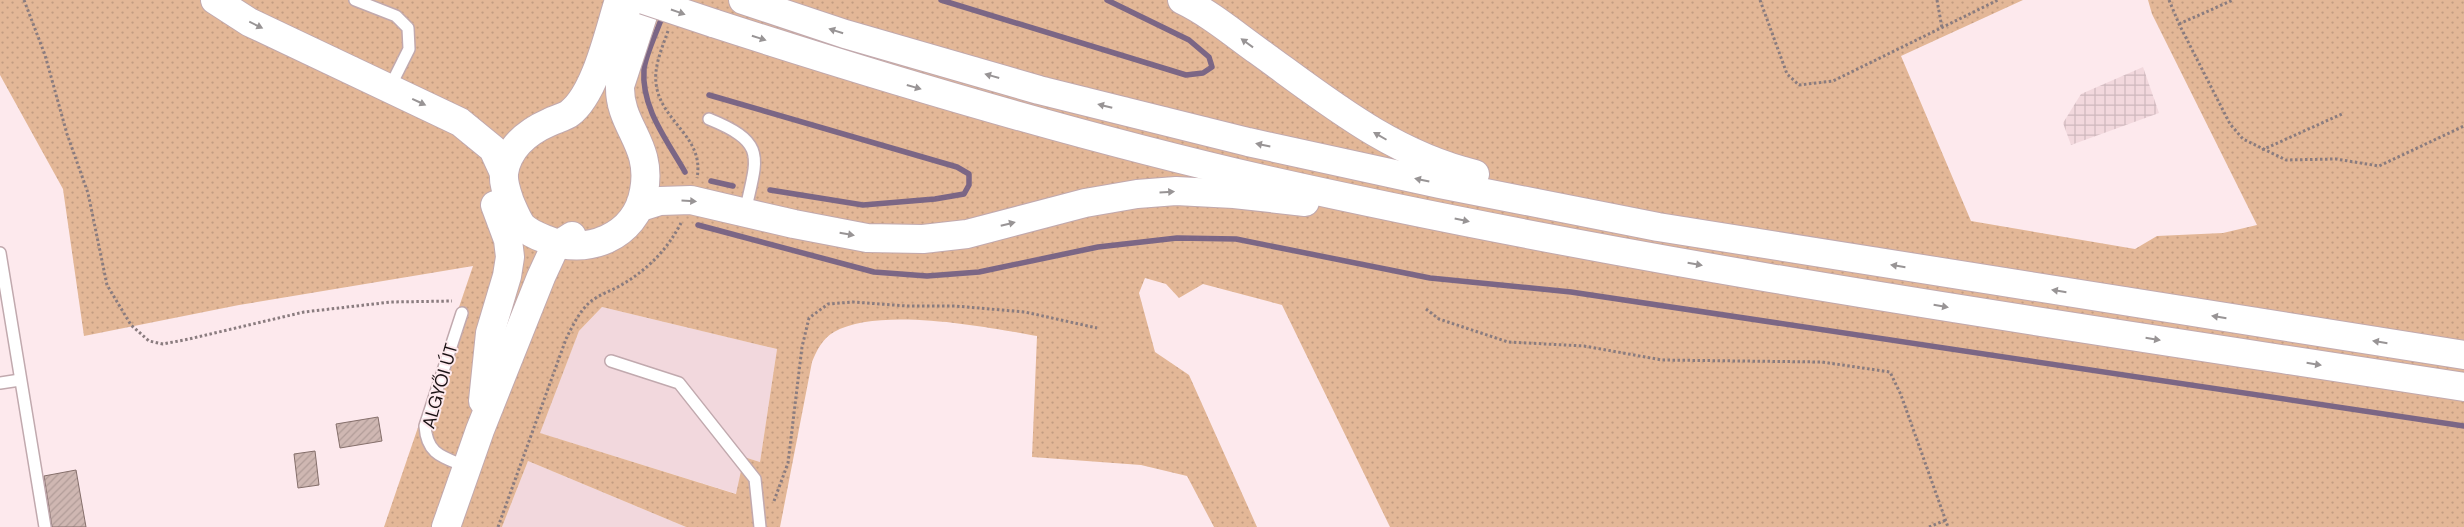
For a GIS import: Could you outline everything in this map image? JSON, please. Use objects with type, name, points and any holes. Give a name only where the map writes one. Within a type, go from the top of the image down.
[{"type":"main road","points":[[215,0],[249,22],[460,122],[493,149],[504,173],[508,195],[517,219],[524,228],[567,246],[605,242],[618,232],[641,206],[646,173],[642,148],[623,111],[620,86],[648,0]]},
{"type":"main road","points":[[480,430],[490,333],[507,276],[510,257],[508,240],[489,190],[489,167],[493,149],[507,129],[524,116],[562,97],[572,88],[586,61],[606,0]]},
{"type":"main road","points":[[504,173],[514,146],[531,130],[569,114],[583,101],[619,0]]},
{"type":"main road","points":[[480,430],[528,343],[566,256],[567,246],[576,233],[600,225],[613,216],[623,202],[630,185],[624,152],[607,119],[604,104],[605,91],[636,0]]},
{"type":"main road","points":[[644,0],[872,75],[1035,121],[1264,179],[1647,256],[1990,314],[2464,387]]},
{"type":"main road","points":[[743,0],[845,34],[1039,90],[1248,142],[1440,184],[1658,227],[2464,355]]},
{"type":"main road","points":[[1182,0],[1212,17],[1359,124],[1397,146],[1450,168],[1584,200],[1658,227]]},
{"type":"main road","points":[[641,206],[660,201],[691,200],[794,224],[867,238],[923,239],[967,234],[1085,204],[1137,194],[1166,192],[1234,194],[1269,200],[1414,210]]},
{"type":"main road","points":[[446,527],[480,430],[502,336],[523,269],[526,249],[524,228]]},
{"type":"lane","points":[[355,0],[396,16],[408,28],[409,49],[389,89]]},
{"type":"lane","points":[[709,119],[734,130],[751,145],[754,157],[754,171],[746,212]]},
{"type":"lane","points":[[0,253],[45,527]]},
{"type":"lane","name":"ALGYŐI ÚT","points":[[462,313],[425,426],[426,438],[432,450],[439,456],[467,467]]},
{"type":"lane","points":[[611,360],[679,383],[755,479],[760,527]]},
{"type":"lane","points":[[0,383],[20,380]]},
{"type":"path","points":[[24,0],[45,56],[67,134],[88,193],[107,285],[131,325],[149,341],[163,344],[304,312],[391,302],[457,301],[462,313]]},
{"type":"path","points":[[1760,0],[1787,74],[1799,86],[1833,81],[1998,0]]},
{"type":"path","points":[[1937,0],[1942,28]]},
{"type":"path","points":[[2169,0],[2179,24],[2230,124],[2243,139],[2262,150],[2286,160],[2336,160],[2379,166],[2464,126]]},
{"type":"path","points":[[2179,24],[2233,0]]},
{"type":"path","points":[[498,527],[566,339],[576,320],[588,304],[622,285],[656,259],[676,233],[691,200],[699,169],[698,155],[693,145],[662,106],[656,83],[657,62],[670,27]]},
{"type":"path","points":[[2262,150],[2344,114]]},
{"type":"path","points":[[770,509],[788,464],[802,348],[810,318],[828,304],[853,302],[907,306],[955,306],[1025,312],[1097,328]]},
{"type":"path","points":[[1426,309],[1439,319],[1508,342],[1584,346],[1662,360],[1822,362],[1890,372],[1901,396],[1948,527]]},
{"type":"path","points":[[1929,527],[1946,520]]},
{"type":"shaded area","points":[[0,0],[2023,0],[1901,56],[1971,221],[2135,249],[2157,236],[2223,233],[2257,225],[2152,14],[2148,0],[2464,0],[2464,527],[1390,527],[1282,305],[1203,284],[1179,298],[1166,284],[1145,278],[1139,293],[1155,352],[1189,375],[1257,527],[1214,527],[1187,476],[1141,465],[1032,457],[1037,336],[963,324],[905,319],[878,320],[854,324],[834,332],[823,341],[818,349],[812,362],[780,527],[686,527],[528,461],[502,527],[384,527],[473,266],[239,305],[84,336],[63,189],[0,75]],"holes":[[[602,307],[777,349],[760,462],[744,457],[736,494],[540,433],[579,331]]]},
{"type":"shaded area","points":[[2143,67],[2159,113],[2071,145],[2063,123],[2081,94]]},
{"type":"shaded area","points":[[602,307],[777,349],[760,462],[744,457],[737,494],[539,433],[579,331]]},
{"type":"shaded area","points":[[528,461],[686,527],[502,527]]},
{"type":"building","points":[[378,417],[382,441],[340,448],[336,424]]},
{"type":"building","points":[[315,451],[319,485],[298,488],[294,454]]},
{"type":"building","points":[[76,470],[86,527],[52,527],[44,476]]},
{"type":"waterway","points":[[941,0],[1186,75],[1203,73],[1212,67],[1209,57],[1189,40],[1107,0]]},
{"type":"waterway","points":[[663,14],[645,63],[644,83],[651,110],[663,136],[685,172]]},
{"type":"waterway","points":[[709,95],[957,167],[969,174],[969,185],[964,194],[935,199],[863,205],[770,190]]},
{"type":"waterway","points":[[711,181],[733,186]]},
{"type":"waterway","points":[[698,225],[874,272],[927,276],[979,272],[1098,247],[1177,238],[1236,239],[1430,278],[1571,292],[2464,426]]}]
